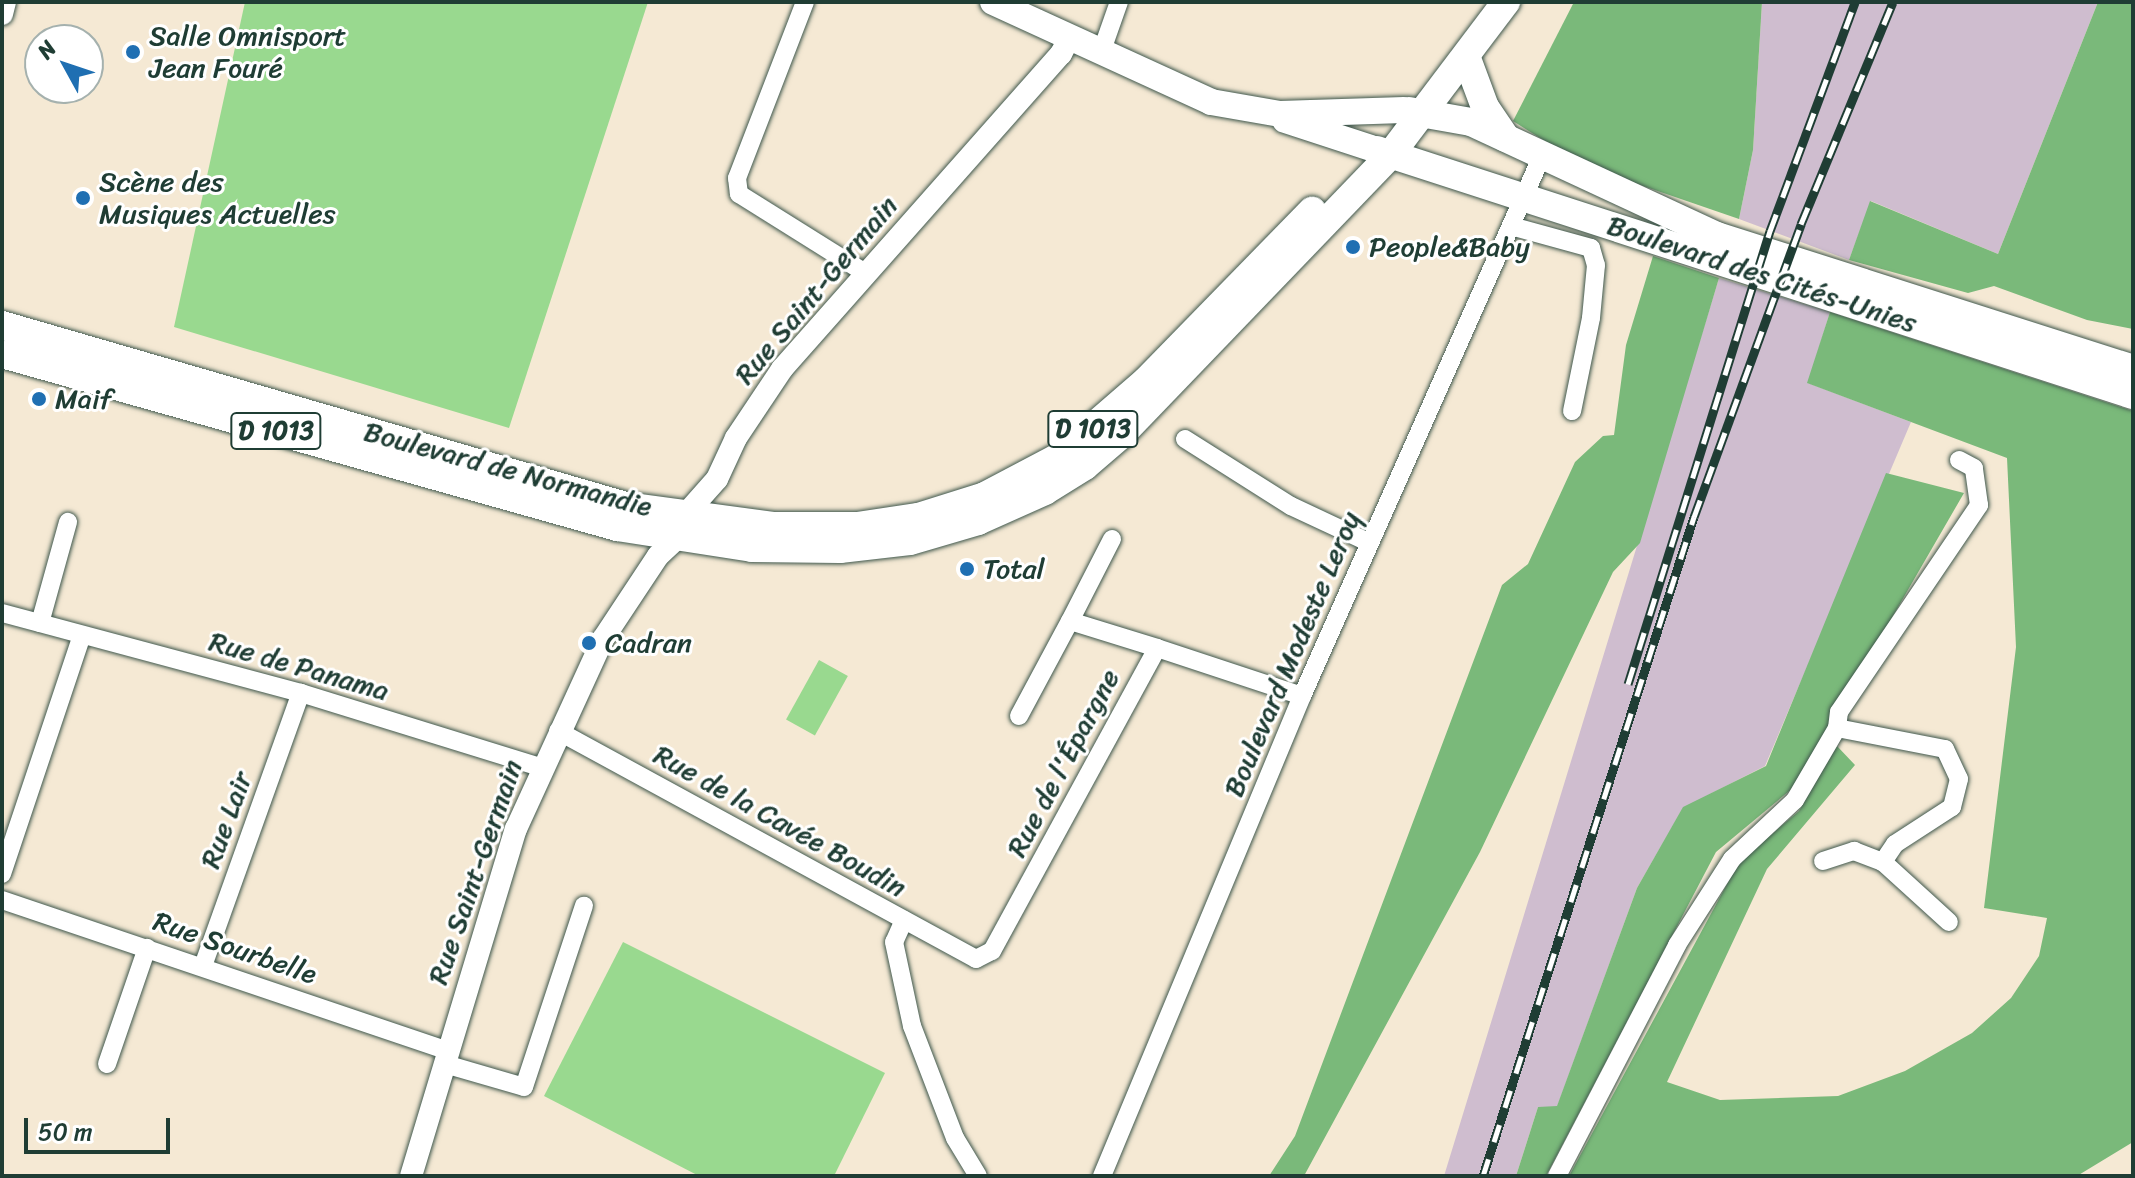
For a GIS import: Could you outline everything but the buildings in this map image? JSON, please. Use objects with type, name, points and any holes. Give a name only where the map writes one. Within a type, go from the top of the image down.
[{"type":"main road","points":[[993,2],[1211,102],[1267,113],[1393,155],[1393,173],[1336,200]]},
{"type":"main road","name":"D 1013","points":[[1336,200],[1393,155],[1414,111],[1487,2]]},
{"type":"main road","name":"D 1013","points":[[1414,111],[1466,56],[1506,2]]},
{"type":"main road","points":[[1466,56],[1485,107],[1508,140]]},
{"type":"main road","points":[[1267,113],[1414,111]]},
{"type":"main road","name":"Boulevard des Cités-Unies","points":[[1414,111],[1471,122],[1541,158],[1717,236],[2133,369]]},
{"type":"main road","name":"Boulevard des Cités-Unies","points":[[1393,155],[2133,395]]},
{"type":"main road","name":"Boulevard de Normandie","points":[[2,354],[594,521],[681,526],[857,526],[918,517],[985,496],[1057,458],[1110,416],[1336,200]]},
{"type":"main road","name":"Boulevard de Normandie","points":[[2,325],[626,506],[681,526]]},
{"type":"street","points":[[2,14],[5,2]]},
{"type":"street","points":[[805,2],[737,178],[739,194],[867,274]]},
{"type":"street","points":[[1101,53],[1119,2]]},
{"type":"street","name":"Rue Saint-Germain","points":[[411,1176],[494,892],[540,767],[603,639],[658,556],[717,479],[736,438],[782,369],[1061,54],[1069,38]]},
{"type":"street","name":"Boulevard Modeste Leroy","points":[[1102,1176],[1302,696],[1541,158]]},
{"type":"street","points":[[1511,226],[1591,248],[1596,265],[1591,318],[1572,411]]},
{"type":"street","points":[[2005,328],[2133,358]]},
{"type":"street","points":[[1185,439],[1291,506],[1370,543]]},
{"type":"street","points":[[1557,1176],[1677,945],[1732,859],[1795,800],[1837,728],[1839,712],[1979,505],[1974,468],[1959,460]]},
{"type":"street","points":[[40,623],[68,522]]},
{"type":"street","points":[[1019,716],[1112,539]]},
{"type":"street","name":"Rue de Panama","points":[[2,613],[301,693],[540,767]]},
{"type":"street","points":[[1070,621],[1302,696]]},
{"type":"street","points":[[2,874],[82,635]]},
{"type":"street","name":"Rue de l'Épargne","points":[[904,920],[976,959],[992,951],[1157,648]]},
{"type":"street","name":"Rue Lair","points":[[203,966],[301,693]]},
{"type":"street","points":[[1837,728],[1945,749],[1959,779],[1952,807],[1895,844],[1883,862]]},
{"type":"street","name":"Rue de la Cavée Boudin","points":[[558,731],[904,920],[894,942],[912,1026],[955,1138],[978,1176]]},
{"type":"street","points":[[1823,861],[1854,851],[1883,862],[1949,922]]},
{"type":"street","name":"Rue Sourbelle","points":[[2,900],[203,966],[524,1087],[584,906]]},
{"type":"street","points":[[107,1064],[147,948]]},
{"type":"shaded area","points":[[1762,2],[2098,2],[1998,254],[1871,201],[1849,260],[1739,219],[1753,150]]},
{"type":"shaded area","points":[[1719,278],[1830,312],[1808,383],[1911,422],[1765,766],[1683,808],[1637,888],[1557,1107],[1538,1107],[1516,1176],[1444,1176]]},
{"type":"green space","points":[[245,2],[648,2],[509,428],[174,327]]},
{"type":"green space","points":[[1574,2],[1762,2],[1753,150],[1739,219],[1585,166],[1513,121]]},
{"type":"green space","points":[[2098,2],[2133,2],[2133,329],[2087,320],[1994,286],[1968,293],[1849,260],[1870,201],[1998,254]]},
{"type":"green space","points":[[1653,256],[1719,278],[1640,543],[1613,572],[1480,852],[1304,1176],[1269,1176],[1295,1136],[1502,585],[1528,564],[1575,462],[1603,436],[1614,435],[1626,345]]},
{"type":"green space","points":[[1830,312],[2133,411],[2133,1142],[2077,1176],[1569,1176],[1739,862],[1799,811],[1837,746],[1855,765],[1767,869],[1667,1082],[1720,1100],[1838,1096],[1905,1071],[1972,1033],[2011,998],[2039,956],[2047,918],[1984,908],[2016,647],[2007,458],[1807,383]]},
{"type":"green space","points":[[1886,473],[1964,493],[1794,787],[1716,852],[1546,1176],[1516,1176],[1538,1107],[1557,1106],[1637,888],[1683,807],[1766,766]]},
{"type":"green space","points":[[819,660],[848,676],[815,735],[786,719]]},
{"type":"green space","points":[[623,942],[885,1073],[834,1176],[699,1176],[544,1096]]},
{"type":"railway","points":[[1628,684],[1770,231],[1855,2]]},
{"type":"railway","points":[[1483,1176],[1694,517],[1801,224],[1893,2]]},
{"type":"place","name":"Salle Omnisport Jean Fouré","points":[[133,52]]},
{"type":"place","name":"Scène des Musiques Actuelles","points":[[83,198]]},
{"type":"place","name":"People&Baby","points":[[1353,247]]},
{"type":"place","name":"Maif","points":[[39,399]]},
{"type":"place","name":"Total","points":[[967,569]]},
{"type":"place","name":"Cadran","points":[[589,643]]}]
